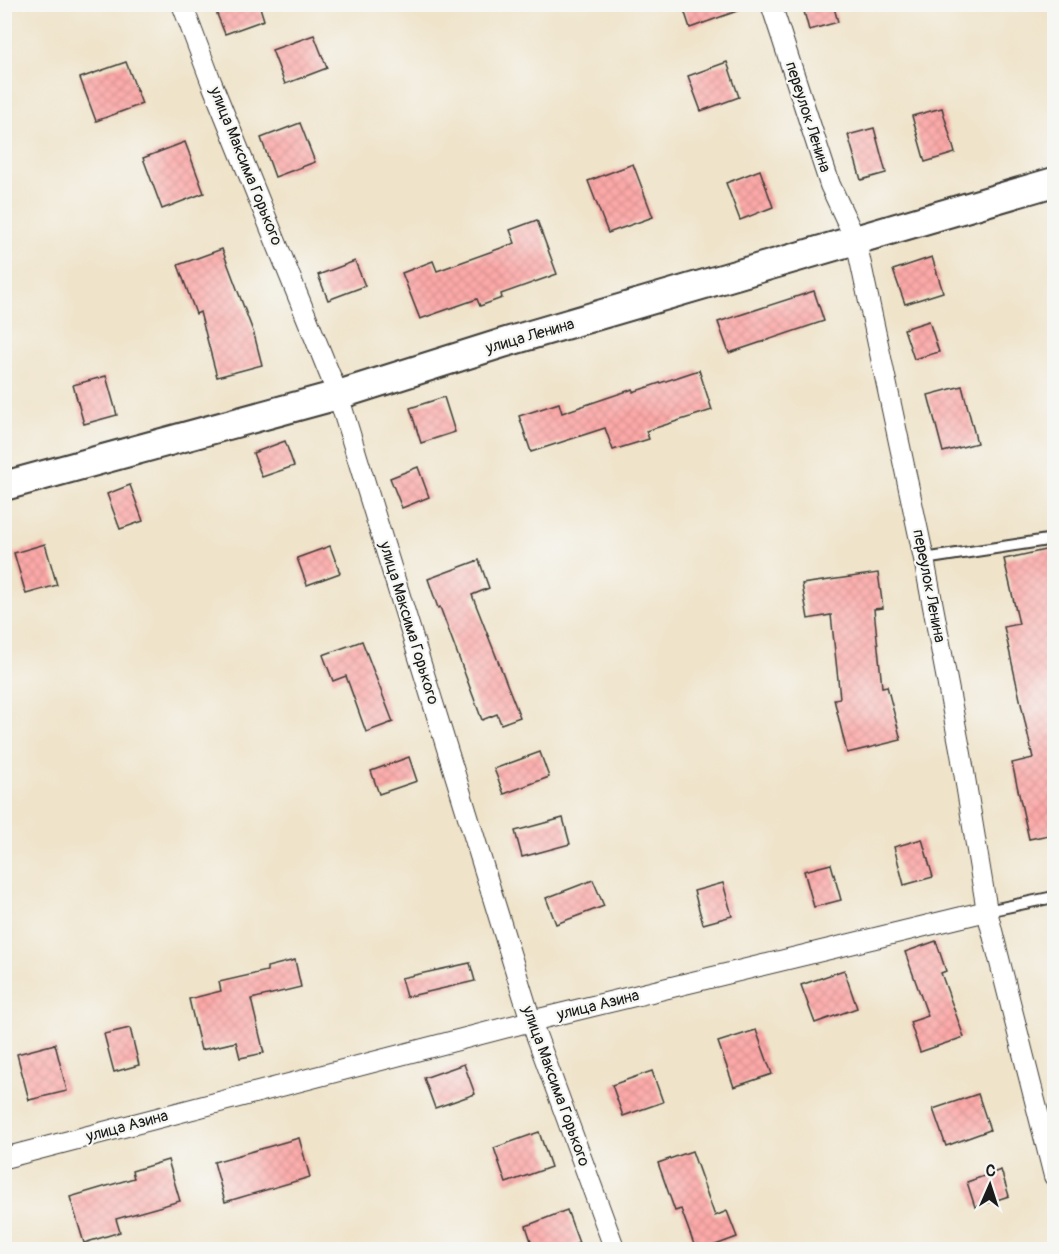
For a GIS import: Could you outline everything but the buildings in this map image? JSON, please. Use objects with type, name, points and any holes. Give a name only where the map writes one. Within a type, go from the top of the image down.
[{"type":"street","name":"улица Максима Горького","points":[[182,4],[338,395],[531,1021],[615,1250]]},
{"type":"street","name":"переулок Ленина","points":[[771,4],[830,185],[856,241],[924,559],[961,754],[987,911],[1054,1176]]},
{"type":"street","name":"улица Ленина","points":[[4,486],[338,395],[502,343],[1054,182]]},
{"type":"street","name":"улица Азина","points":[[4,1158],[531,1021],[987,911]]},
{"type":"lane","points":[[924,559],[1054,539]]},
{"type":"lane","name":"улица Азина","points":[[987,911],[1054,897]]}]
